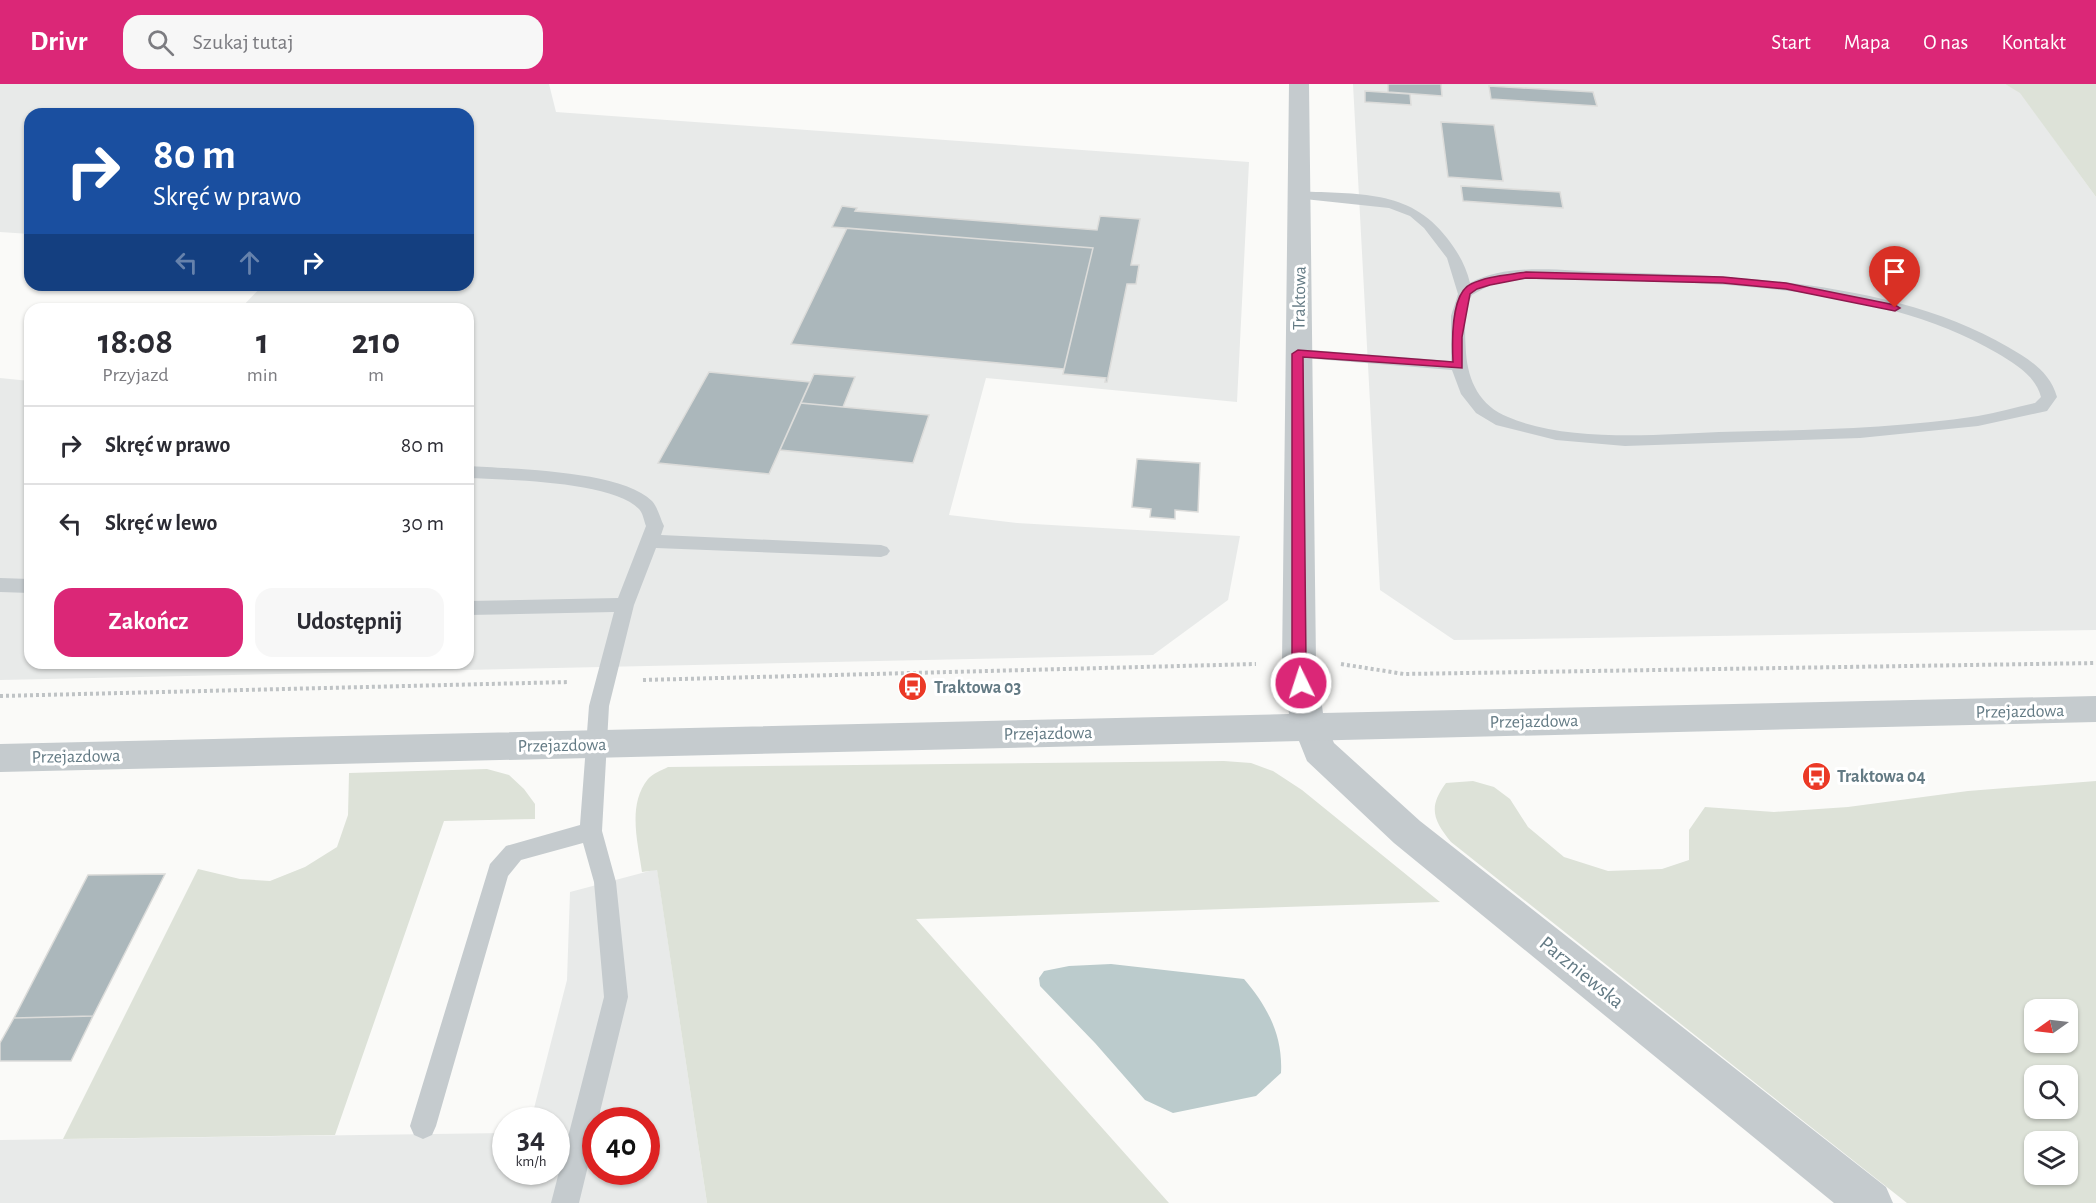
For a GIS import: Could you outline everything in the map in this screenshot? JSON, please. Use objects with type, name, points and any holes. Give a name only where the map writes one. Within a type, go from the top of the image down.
[{"type":"street","name":"Traktowa","points":[[1299,84],[1299,663],[1303,704],[1310,726]]},
{"type":"street","name":"Przejazdowa","points":[[0,758],[1310,726],[2096,710]]},
{"type":"street","name":"Parzniewska","points":[[1310,726],[1320,751],[1407,832],[1870,1203]]},
{"type":"lane","points":[[1300,195],[1380,202],[1415,212],[1437,234],[1451,251],[1461,270],[1465,293],[1457,337],[1459,366],[1467,391],[1482,409],[1502,421],[1556,435],[1625,441],[1860,433],[1978,421],[2041,407],[2049,397],[2047,385],[2028,366],[1993,344],[1956,327],[1860,299],[1797,288],[1723,280],[1526,275],[1473,286],[1465,293]]},
{"type":"lane","points":[[1298,354],[1459,366]]},
{"type":"lane","points":[[474,472],[567,480],[624,492],[646,505],[655,526],[625,606],[602,692],[595,744],[591,831],[605,882],[615,997],[565,1203]]},
{"type":"lane","points":[[650,541],[881,551]]},
{"type":"lane","points":[[0,585],[24,586]]},
{"type":"lane","points":[[474,608],[625,606]]},
{"type":"lane","points":[[423,1126],[498,871],[514,853],[591,831]]},
{"type":"path","points":[[1330,662],[1404,675],[2096,663]]},
{"type":"shaded area","points":[[0,84],[549,84],[556,112],[1249,162],[1237,402],[986,378],[949,515],[1017,523],[1240,536],[1228,600],[1153,655],[0,680],[0,378],[24,380],[24,669],[474,669],[474,303],[246,303],[257,291],[474,291],[474,108],[24,108],[24,234],[0,232]]},
{"type":"shaded area","points":[[1353,84],[2005,84],[2020,92],[2096,197],[2096,630],[1454,640],[1380,590]]},
{"type":"shaded area","points":[[2005,84],[2096,84],[2096,197],[2020,93]]},
{"type":"shaded area","points":[[1224,761],[1251,763],[1273,771],[1302,790],[1440,902],[916,919],[1169,1203],[707,1203],[657,870],[642,872],[637,837],[638,800],[650,777],[668,767]]},
{"type":"shaded area","points":[[487,769],[509,775],[524,789],[535,804],[535,819],[444,821],[335,1135],[63,1139],[198,869],[240,879],[270,881],[305,867],[337,847],[348,815],[349,773]]},
{"type":"shaded area","points":[[1473,781],[1494,787],[1510,799],[1528,827],[1564,857],[1608,871],[1662,869],[1689,860],[1689,830],[1705,807],[1774,812],[1848,807],[1968,791],[2096,781],[2096,1203],[1907,1203],[1451,842],[1440,827],[1435,813],[1440,792],[1446,783]]},
{"type":"shaded area","points":[[657,869],[707,1203],[0,1203],[0,1140],[492,1133],[492,1185],[570,1185],[570,1107],[534,1107],[567,980],[570,892]]},
{"type":"shaded area","points":[[1111,964],[1244,979],[1267,1011],[1272,1023],[1279,1047],[1281,1073],[1256,1096],[1173,1113],[1145,1100],[1095,1043],[1040,986],[1039,978],[1044,971],[1069,966]]},
{"type":"building","points":[[1388,84],[1441,84],[1442,96],[1388,92]]},
{"type":"building","points":[[1489,86],[1593,92],[1597,106],[1491,99]]},
{"type":"building","points":[[1365,91],[1410,94],[1411,105],[1365,102]]},
{"type":"building","points":[[1441,122],[1494,125],[1503,181],[1448,177]]},
{"type":"building","points":[[1461,186],[1560,192],[1563,208],[1463,201]]},
{"type":"building","points":[[842,206],[857,208],[855,211],[1097,230],[1100,216],[1140,219],[1131,265],[1139,265],[1136,284],[1127,284],[1107,382],[1105,382],[1106,378],[1063,374],[1093,248],[832,227]]},
{"type":"building","points":[[847,228],[1093,248],[1064,369],[791,344]]},
{"type":"building","points":[[709,372],[810,382],[769,474],[658,463]]},
{"type":"building","points":[[814,374],[855,377],[843,407],[801,403]]},
{"type":"building","points":[[801,403],[929,415],[913,463],[780,450]]},
{"type":"building","points":[[1137,459],[1200,463],[1198,512],[1175,510],[1175,519],[1150,517],[1151,509],[1132,507]]},
{"type":"building","points":[[165,874],[93,1016],[14,1018],[88,875]]},
{"type":"building","points":[[93,1016],[71,1061],[0,1061],[0,1043],[14,1018]]},
{"type":"place","name":"Traktowa 03","points":[[913,687]]},
{"type":"place","name":"Traktowa 04","points":[[1816,776]]},
{"type":"route","points":[[1301,683],[1299,663],[1298,354],[1459,366],[1457,337],[1465,293],[1473,286],[1526,275],[1723,280],[1786,286],[1860,299],[1895,308]]}]
